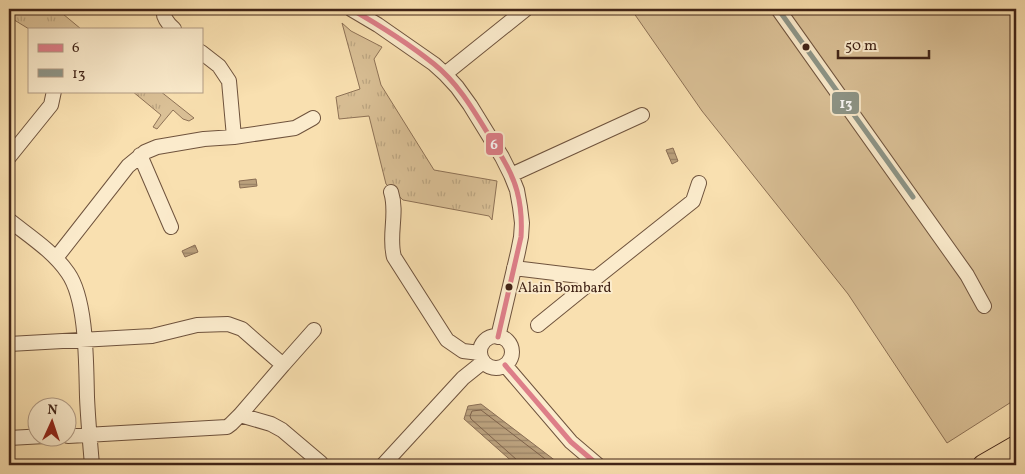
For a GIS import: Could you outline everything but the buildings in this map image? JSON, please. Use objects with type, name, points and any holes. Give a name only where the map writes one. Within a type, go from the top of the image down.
[{"type":"highway","points":[[983,465],[1016,446]]},
{"type":"street","points":[[164,9],[163,12],[168,24],[173,28]]},
{"type":"street","points":[[351,9],[386,30],[445,74],[470,105],[502,157],[517,190],[522,223],[518,252],[498,337]]},
{"type":"street","points":[[445,74],[526,9]]},
{"type":"street","points":[[778,9],[913,197],[967,275],[984,306]]},
{"type":"street","points":[[202,53],[219,66],[229,81],[234,137]]},
{"type":"street","points":[[9,157],[51,105],[54,92]]},
{"type":"street","points":[[510,175],[642,115]]},
{"type":"street","points":[[56,258],[128,166],[140,156],[157,147],[204,139],[234,137],[296,128],[313,118]]},
{"type":"street","points":[[140,156],[171,227]]},
{"type":"street","points":[[538,325],[693,201],[699,182]]},
{"type":"street","points":[[383,465],[482,358],[482,344],[485,340],[498,337],[506,341],[511,348],[510,358],[505,366],[491,368],[482,358],[463,351],[447,340],[394,257],[392,248],[394,202],[391,192]]},
{"type":"street","points":[[9,220],[56,258],[69,275],[75,287],[85,340],[92,465]]},
{"type":"street","points":[[514,268],[596,278]]},
{"type":"street","points":[[9,344],[152,336],[197,325],[228,324],[242,329],[283,365]]},
{"type":"street","points":[[78,436],[227,427],[240,415],[314,330]]},
{"type":"street","points":[[505,366],[571,442],[598,465]]},
{"type":"street","points":[[240,415],[271,424],[282,430],[321,463]]},
{"type":"street","points":[[9,438],[28,437]]},
{"type":"green space","points":[[9,9],[57,9],[80,28],[28,28],[11,18],[9,21]]},
{"type":"green space","points":[[631,9],[1016,9],[1016,399],[947,443],[848,294],[702,111]]},
{"type":"green space","points":[[342,23],[351,31],[382,47],[374,59],[381,85],[434,170],[497,181],[492,220],[489,216],[403,200],[386,184],[369,116],[339,119],[336,97],[360,89]]},
{"type":"green space","points":[[133,92],[161,92],[194,118],[189,121],[183,119],[173,110],[157,129],[153,127],[161,115]]},
{"type":"water","points":[[673,148],[678,161],[672,164],[666,150]]},
{"type":"water","points":[[256,179],[257,186],[240,188],[239,181]]},
{"type":"water","points":[[195,245],[198,252],[185,257],[182,251]]},
{"type":"water","points":[[481,404],[561,465],[516,465],[464,419],[468,406]]},
{"type":"transit line","name":"6","points":[[351,9],[414,49],[451,80],[478,117],[512,177],[519,202],[521,237],[498,337]]},
{"type":"transit line","name":"13","points":[[778,9],[913,197]]},
{"type":"transit line","name":"6","points":[[505,365],[571,442],[598,465]]},
{"type":"place","name":"Alain Bombard","points":[[509,287]]}]
